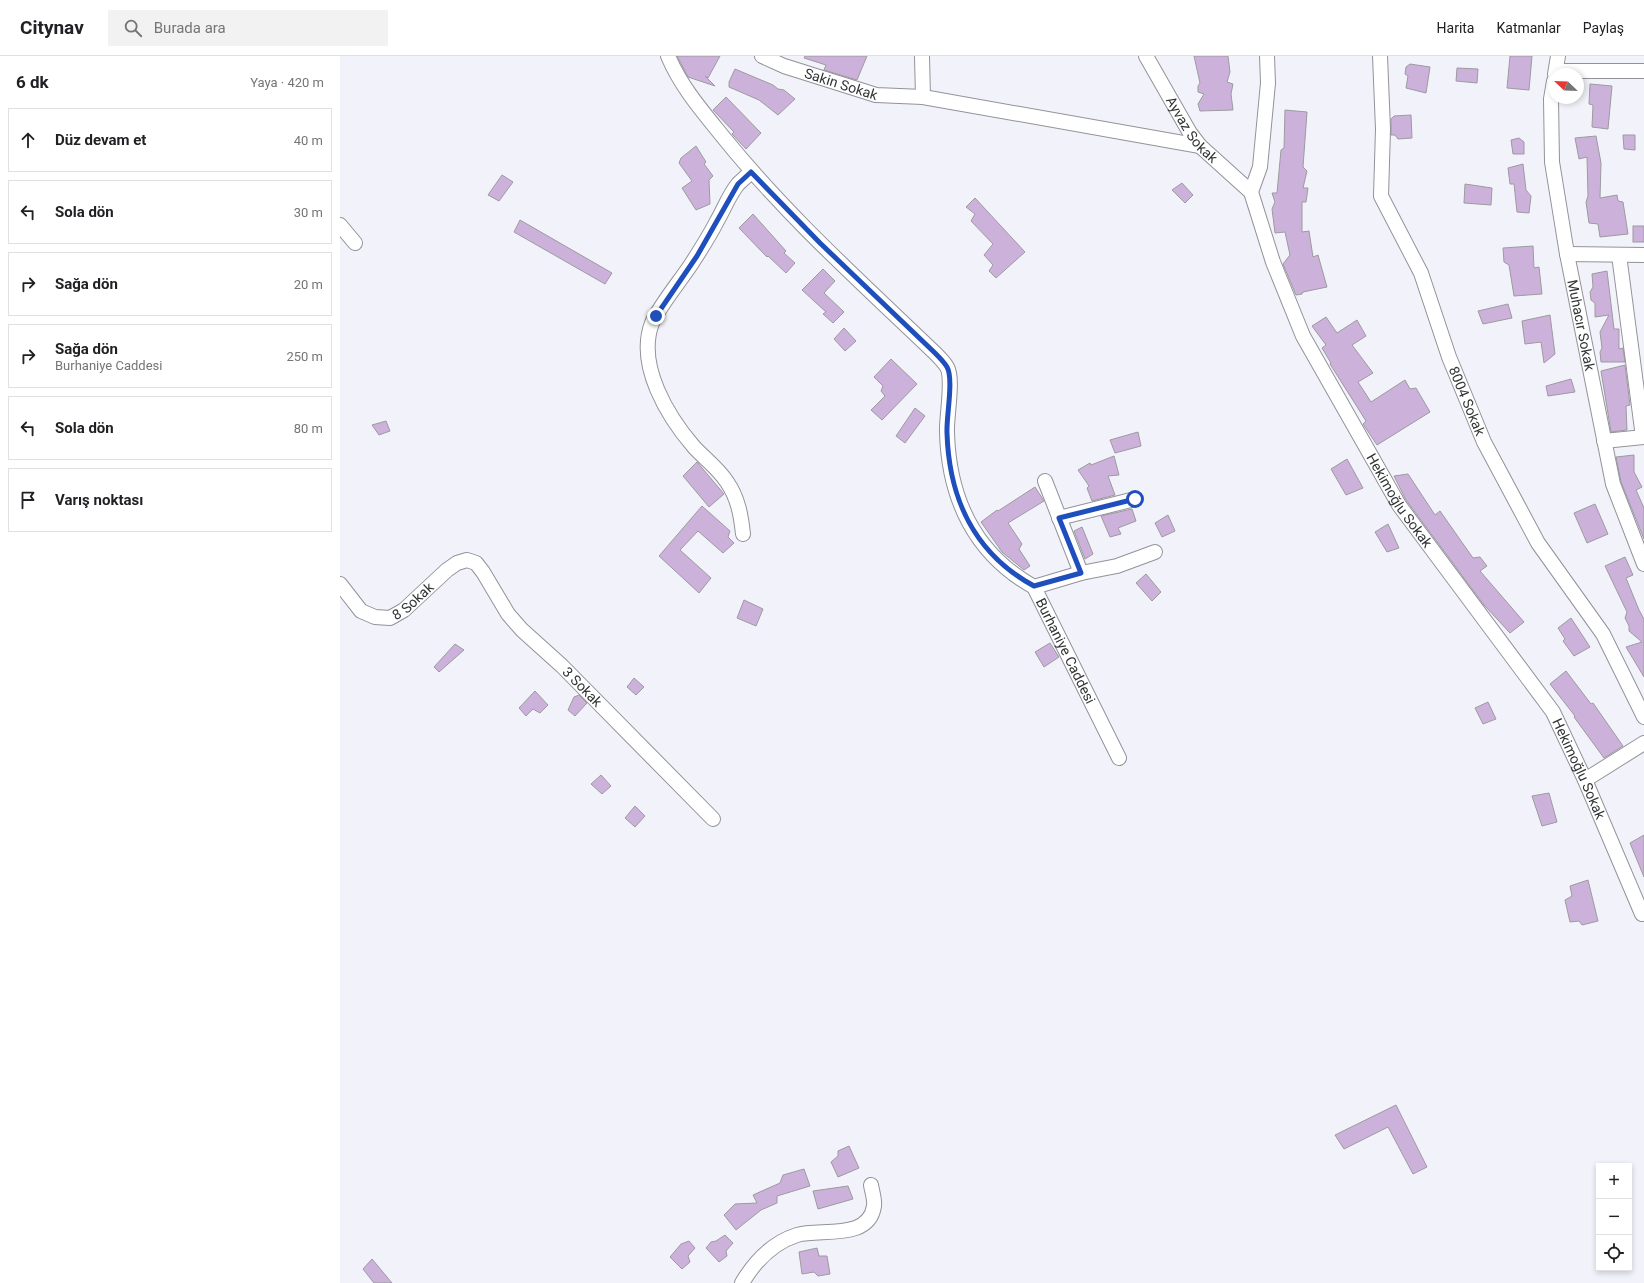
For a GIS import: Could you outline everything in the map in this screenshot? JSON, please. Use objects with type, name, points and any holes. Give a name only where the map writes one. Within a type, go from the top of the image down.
[{"type":"street","name":"Burhaniye Caddesi","points":[[668,56],[675,72],[694,102],[751,172],[820,243],[935,353],[948,368],[950,390],[946,432],[951,475],[966,519],[986,548],[1016,576],[1034,586],[1120,758]]},
{"type":"street","name":"Sakin Sokak","points":[[762,56],[784,61],[876,95],[923,97],[1200,146]]},
{"type":"street","points":[[922,56],[923,97]]},
{"type":"street","name":"Ayvaz Sokak","points":[[1146,56],[1190,133],[1200,146],[1251,192]]},
{"type":"street","points":[[1251,192],[1260,167],[1268,83],[1267,56]]},
{"type":"street","name":"8004 Sokak","points":[[1380,56],[1382,129],[1381,196],[1421,273],[1449,357],[1484,442],[1538,543],[1603,634],[1644,718]]},
{"type":"street","name":"Muhacır Sokak","points":[[1556,68],[1558,56]]},
{"type":"street","points":[[1584,74],[1644,71]]},
{"type":"street","name":"Muhacır Sokak","points":[[1551,104],[1552,162],[1567,254],[1604,441],[1613,484],[1644,564]]},
{"type":"street","points":[[743,534],[739,506],[727,482],[682,433],[669,414],[658,393],[649,359],[649,347],[650,332],[656,316],[697,256],[738,184],[751,172]]},
{"type":"street","name":"Hekimoğlu Sokak","points":[[1251,192],[1273,262],[1303,336],[1399,505],[1553,712],[1585,780],[1642,914]]},
{"type":"street","points":[[340,225],[355,243]]},
{"type":"street","points":[[1567,254],[1644,255]]},
{"type":"street","points":[[1604,441],[1644,437],[1619,255]]},
{"type":"street","points":[[1044,481],[1081,573]]},
{"type":"street","points":[[1059,518],[1135,499]]},
{"type":"street","points":[[1034,586],[1081,573],[1117,566],[1155,552]]},
{"type":"street","name":"3 Sokak","points":[[457,563],[467,560],[476,563],[508,614],[522,630],[562,666],[713,819]]},
{"type":"street","name":"8 Sokak","points":[[340,584],[361,611],[375,617],[390,618],[404,610],[434,581],[457,563]]},
{"type":"street","points":[[1585,780],[1644,743]]},
{"type":"street","points":[[742,1283],[762,1256],[774,1246],[788,1238],[808,1233],[852,1230],[862,1225],[870,1216],[874,1205],[871,1185]]},
{"type":"building","points":[[677,56],[720,56],[708,78],[705,76],[715,86],[688,77]]},
{"type":"building","points":[[805,56],[867,56],[857,80],[824,70],[826,65],[804,58]]},
{"type":"building","points":[[1194,56],[1228,56],[1230,72],[1227,82],[1233,84],[1231,94],[1233,110],[1200,111],[1198,104],[1204,94],[1198,92],[1198,86],[1200,83]]},
{"type":"building","points":[[1510,56],[1532,56],[1529,90],[1507,88]]},
{"type":"building","points":[[1410,64],[1430,67],[1426,93],[1406,88],[1408,76],[1405,74],[1406,67]]},
{"type":"building","points":[[1457,68],[1478,69],[1477,83],[1456,81]]},
{"type":"building","points":[[735,69],[773,85],[778,89],[784,90],[795,99],[778,115],[759,100],[729,87],[729,82]]},
{"type":"building","points":[[1590,84],[1612,86],[1608,129],[1592,127],[1593,105],[1589,104]]},
{"type":"building","points":[[726,97],[761,133],[746,149],[732,134],[734,132],[713,110]]},
{"type":"building","points":[[1285,110],[1307,112],[1303,167],[1307,171],[1303,188],[1308,188],[1306,202],[1302,202],[1302,232],[1309,231],[1313,257],[1318,255],[1327,287],[1296,295],[1283,264],[1290,255],[1285,232],[1275,233],[1272,209],[1275,202],[1272,193],[1277,193],[1281,150],[1284,148]]},
{"type":"building","points":[[1411,115],[1412,138],[1398,139],[1395,135],[1391,135],[1391,119],[1394,116]]},
{"type":"building","points":[[1623,135],[1635,135],[1635,150],[1624,149]]},
{"type":"building","points":[[1596,136],[1601,163],[1600,198],[1617,195],[1618,201],[1623,202],[1628,234],[1600,237],[1598,224],[1589,223],[1586,202],[1588,196],[1587,157],[1579,159],[1575,138]]},
{"type":"building","points":[[1519,138],[1524,142],[1524,154],[1513,154],[1511,140]]},
{"type":"building","points":[[696,146],[706,162],[704,164],[713,176],[709,180],[710,204],[696,210],[682,188],[692,181],[679,163],[681,158]]},
{"type":"building","points":[[1523,164],[1526,190],[1531,196],[1529,213],[1517,212],[1514,184],[1510,184],[1508,168]]},
{"type":"building","points":[[502,175],[513,182],[499,201],[488,195]]},
{"type":"building","points":[[1182,183],[1193,195],[1185,203],[1172,190]]},
{"type":"building","points":[[1465,184],[1492,188],[1491,205],[1464,203]]},
{"type":"building","points":[[975,198],[1025,252],[996,278],[989,271],[993,265],[984,255],[993,244],[971,221],[975,214],[966,207]]},
{"type":"building","points":[[753,214],[786,251],[784,253],[795,263],[786,273],[768,256],[767,257],[739,228]]},
{"type":"building","points":[[520,220],[612,273],[605,284],[514,232]]},
{"type":"building","points":[[1633,226],[1644,226],[1644,242],[1633,242]]},
{"type":"building","points":[[1533,246],[1534,268],[1539,267],[1542,294],[1514,296],[1509,265],[1504,262],[1503,248]]},
{"type":"building","points":[[823,269],[835,281],[824,293],[844,312],[833,323],[823,314],[826,312],[802,290]]},
{"type":"building","points":[[1607,271],[1614,329],[1619,329],[1619,349],[1623,348],[1625,362],[1601,362],[1600,352],[1602,348],[1600,332],[1609,315],[1595,317],[1595,303],[1591,300],[1590,292],[1593,287],[1592,274]]},
{"type":"building","points":[[1508,304],[1512,318],[1483,324],[1478,311]]},
{"type":"building","points":[[1550,315],[1555,354],[1544,363],[1541,342],[1525,344],[1522,321]]},
{"type":"building","points":[[1326,317],[1337,333],[1357,320],[1366,336],[1352,345],[1373,373],[1358,382],[1371,402],[1405,380],[1410,389],[1416,388],[1430,412],[1377,445],[1363,424],[1366,421],[1330,364],[1331,363],[1322,348],[1326,345],[1312,326]]},
{"type":"building","points":[[844,328],[856,341],[845,351],[834,339]]},
{"type":"building","points":[[891,359],[917,384],[882,420],[871,410],[885,396],[881,391],[883,386],[874,377]]},
{"type":"building","points":[[1625,365],[1630,405],[1626,406],[1627,430],[1611,432],[1601,371]]},
{"type":"building","points":[[1571,379],[1575,392],[1548,396],[1546,386]]},
{"type":"building","points":[[915,408],[925,416],[905,443],[896,436]]},
{"type":"building","points":[[386,421],[390,431],[379,435],[372,425]]},
{"type":"building","points":[[1138,432],[1141,446],[1115,453],[1110,440]]},
{"type":"building","points":[[1634,455],[1634,472],[1642,487],[1636,490],[1644,508],[1644,539],[1621,482],[1616,457]]},
{"type":"building","points":[[1114,456],[1119,475],[1108,476],[1115,495],[1092,501],[1087,488],[1089,486],[1078,470],[1090,463],[1091,465]]},
{"type":"building","points":[[1347,459],[1363,488],[1346,495],[1331,469]]},
{"type":"building","points":[[697,462],[724,494],[709,507],[683,476]]},
{"type":"building","points":[[1408,474],[1435,515],[1440,511],[1473,558],[1480,557],[1487,566],[1480,571],[1524,622],[1510,633],[1484,605],[1406,500],[1394,476]]},
{"type":"building","points":[[1035,487],[1044,501],[1008,523],[1022,544],[1019,549],[1030,566],[1024,570],[1002,552],[981,522],[997,510],[998,511]]},
{"type":"building","points":[[1595,504],[1608,534],[1587,543],[1574,513]]},
{"type":"building","points":[[702,506],[730,531],[728,537],[734,543],[723,553],[698,531],[680,550],[711,578],[699,593],[659,556]]},
{"type":"building","points":[[1132,509],[1136,521],[1118,528],[1121,534],[1110,537],[1101,516]]},
{"type":"building","points":[[1168,515],[1175,531],[1162,537],[1155,523]]},
{"type":"building","points":[[1388,524],[1399,548],[1387,552],[1375,532]]},
{"type":"building","points":[[1082,527],[1093,554],[1085,559],[1074,531]]},
{"type":"building","points":[[1625,557],[1633,575],[1626,578],[1644,619],[1644,677],[1626,647],[1642,642],[1629,631],[1629,626],[1625,618],[1627,612],[1605,566]]},
{"type":"building","points":[[1146,574],[1161,592],[1152,601],[1136,583]]},
{"type":"building","points":[[744,600],[763,609],[756,626],[737,618]]},
{"type":"building","points":[[1571,618],[1590,647],[1574,656],[1563,641],[1565,639],[1558,628]]},
{"type":"building","points":[[1050,643],[1059,657],[1044,667],[1035,652]]},
{"type":"building","points":[[455,644],[464,650],[439,672],[434,667]]},
{"type":"building","points":[[1566,671],[1591,704],[1593,703],[1623,746],[1604,758],[1574,717],[1575,716],[1550,684]]},
{"type":"building","points":[[634,678],[644,687],[636,695],[627,687]]},
{"type":"building","points":[[535,691],[548,705],[540,713],[533,709],[526,716],[519,708]]},
{"type":"building","points":[[579,695],[587,703],[575,716],[568,710],[574,697]]},
{"type":"building","points":[[1488,702],[1496,719],[1483,724],[1475,708]]},
{"type":"building","points":[[601,775],[611,786],[602,794],[591,784]]},
{"type":"building","points":[[1549,793],[1557,822],[1542,826],[1532,796]]},
{"type":"building","points":[[635,806],[645,816],[635,827],[625,818]]},
{"type":"building","points":[[1644,835],[1644,877],[1630,843]]},
{"type":"building","points":[[1588,880],[1598,921],[1582,925],[1579,921],[1570,922],[1565,900],[1572,896],[1570,886]]},
{"type":"building","points":[[1396,1105],[1427,1167],[1413,1174],[1388,1127],[1344,1149],[1335,1135]]},
{"type":"building","points":[[849,1146],[859,1168],[838,1177],[831,1162],[838,1156],[838,1151]]},
{"type":"building","points":[[804,1169],[810,1186],[777,1196],[777,1203],[761,1210],[736,1230],[724,1215],[735,1204],[757,1203],[753,1195],[780,1183],[783,1175]]},
{"type":"building","points":[[848,1186],[853,1199],[818,1209],[813,1191]]},
{"type":"building","points":[[725,1235],[733,1243],[726,1251],[727,1256],[719,1262],[706,1248],[711,1242],[716,1241]]},
{"type":"building","points":[[689,1241],[695,1248],[688,1256],[690,1262],[682,1269],[670,1257],[681,1244]]},
{"type":"building","points":[[817,1248],[819,1256],[827,1256],[830,1274],[818,1276],[814,1272],[802,1274],[799,1252]]},
{"type":"building","points":[[372,1259],[392,1283],[374,1283],[363,1269]]},
{"type":"route","points":[[656,316],[697,256],[715,227],[738,184],[751,172],[820,243],[935,353],[948,368],[950,390],[946,432],[951,475],[966,519],[986,548],[1016,576],[1034,586],[1081,573],[1059,518],[1135,499]]}]
